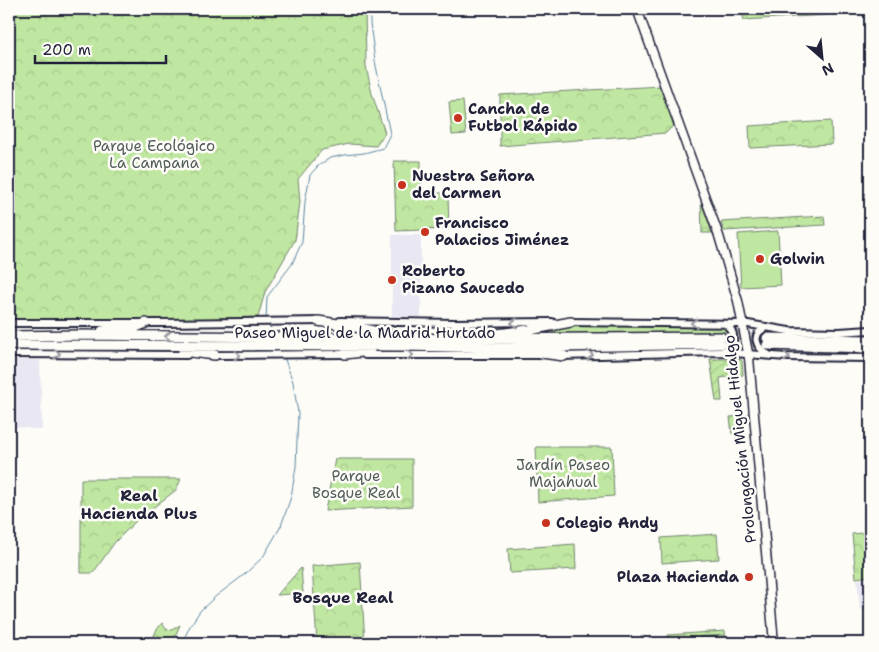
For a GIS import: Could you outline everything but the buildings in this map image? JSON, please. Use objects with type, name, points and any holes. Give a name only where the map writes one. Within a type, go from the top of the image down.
[{"type":"highway","points":[[318,321],[411,339]]},
{"type":"highway","points":[[478,339],[490,334],[529,330],[571,322]]},
{"type":"highway","points":[[81,335],[146,323]]},
{"type":"highway","name":"Paseo Miguel de la Madrid Hurtado","points":[[9,336],[478,339],[721,345]]},
{"type":"highway","points":[[870,340],[767,342],[870,348]]},
{"type":"highway","name":"Paseo Miguel de la Madrid Hurtado","points":[[9,346],[138,346],[276,350],[286,346],[504,348],[721,345]]},
{"type":"highway","points":[[138,346],[215,355]]},
{"type":"highway","points":[[345,354],[401,346]]},
{"type":"highway","points":[[504,348],[564,356]]},
{"type":"main road","name":"Prolongación Miguel Hidalgo","points":[[637,9],[719,236],[743,324],[748,354],[774,643]]},
{"type":"street","points":[[9,323],[260,321],[722,323],[790,331],[840,332],[870,330]]},
{"type":"street","points":[[721,345],[727,350],[733,341],[731,329],[722,323]]},
{"type":"street","points":[[767,327],[761,329],[756,340],[763,352],[770,356]]},
{"type":"street","points":[[9,354],[215,355],[276,350],[291,354],[564,356],[721,345],[748,354],[770,356],[870,358]]},
{"type":"shaded area","points":[[392,235],[421,235],[421,317],[392,317]]},
{"type":"shaded area","points":[[9,360],[40,360],[42,430],[9,426]]},
{"type":"shaded area","points":[[870,578],[870,609],[860,610],[857,579]]},
{"type":"green space","name":"Parque Ecológico La Campana","points":[[9,9],[365,9],[366,66],[372,94],[385,133],[376,146],[349,144],[322,150],[298,179],[300,202],[295,240],[265,292],[258,317],[133,321],[9,319]]},
{"type":"green space","points":[[735,9],[825,9],[826,15],[744,20],[742,13]]},
{"type":"green space","points":[[661,86],[674,125],[666,133],[500,146],[500,95]]},
{"type":"green space","name":"Cancha de Futbol Rápido","points":[[463,101],[466,134],[452,135],[449,102]]},
{"type":"green space","points":[[831,121],[832,144],[750,148],[749,126]]},
{"type":"green space","points":[[394,161],[421,161],[421,193],[448,193],[449,229],[396,231]]},
{"type":"green space","points":[[701,201],[712,233],[702,233]]},
{"type":"green space","points":[[824,216],[825,225],[724,231],[721,222]]},
{"type":"green space","name":"Golwin","points":[[778,231],[781,285],[741,287],[738,234]]},
{"type":"green space","points":[[569,324],[722,325],[729,332],[509,335]]},
{"type":"green space","points":[[710,359],[740,359],[742,361],[743,375],[720,378],[722,401],[716,401]]},
{"type":"green space","points":[[741,416],[742,433],[732,434],[730,417]]},
{"type":"green space","name":"Jardín Paseo Majahual","points":[[536,447],[612,447],[614,496],[538,502]]},
{"type":"green space","name":"Parque Bosque Real","points":[[335,459],[412,459],[412,506],[325,511]]},
{"type":"green space","points":[[81,479],[181,479],[176,490],[137,520],[115,542],[93,573],[81,573]]},
{"type":"green space","points":[[870,532],[870,576],[856,578],[852,534]]},
{"type":"green space","points":[[717,534],[719,559],[662,563],[661,538]]},
{"type":"green space","points":[[575,544],[576,569],[510,573],[508,549]]},
{"type":"green space","points":[[360,562],[365,643],[317,643],[312,566]]},
{"type":"green space","points":[[301,568],[303,593],[277,595]]},
{"type":"green space","points":[[162,623],[166,629],[172,630],[180,625],[172,643],[151,643],[156,631]]},
{"type":"green space","points":[[725,631],[726,643],[668,643],[668,635]]},
{"type":"green space","points":[[724,635],[724,643],[698,643],[700,637]]},
{"type":"waterway","points":[[266,320],[267,297],[292,264],[302,242],[305,202],[310,175],[318,166],[330,158],[383,148],[390,134],[375,61],[370,9]]},
{"type":"waterway","points":[[268,323],[273,333]]},
{"type":"waterway","points":[[182,643],[200,611],[263,557],[281,526],[291,497],[296,467],[298,413],[293,382],[284,357]]},
{"type":"tunnel","points":[[721,337],[767,338]]},
{"type":"tunnel","points":[[721,344],[766,345]]},
{"type":"place","name":"Cancha de Futbol Rápido","points":[[458,118]]},
{"type":"place","name":"Nuestra Señora del Carmen","points":[[402,185]]},
{"type":"place","name":"Francisco Palacios Jiménez","points":[[425,232]]},
{"type":"place","name":"Golwin","points":[[760,259]]},
{"type":"place","name":"Roberto Pizano Saucedo","points":[[392,280]]},
{"type":"place","name":"Colegio Andy","points":[[546,523]]},
{"type":"place","name":"Plaza Hacienda","points":[[749,577]]},
{"type":"district","name":"Real Hacienda Plus","points":[[139,504]]},
{"type":"district","name":"Bosque Real","points":[[343,597]]}]
